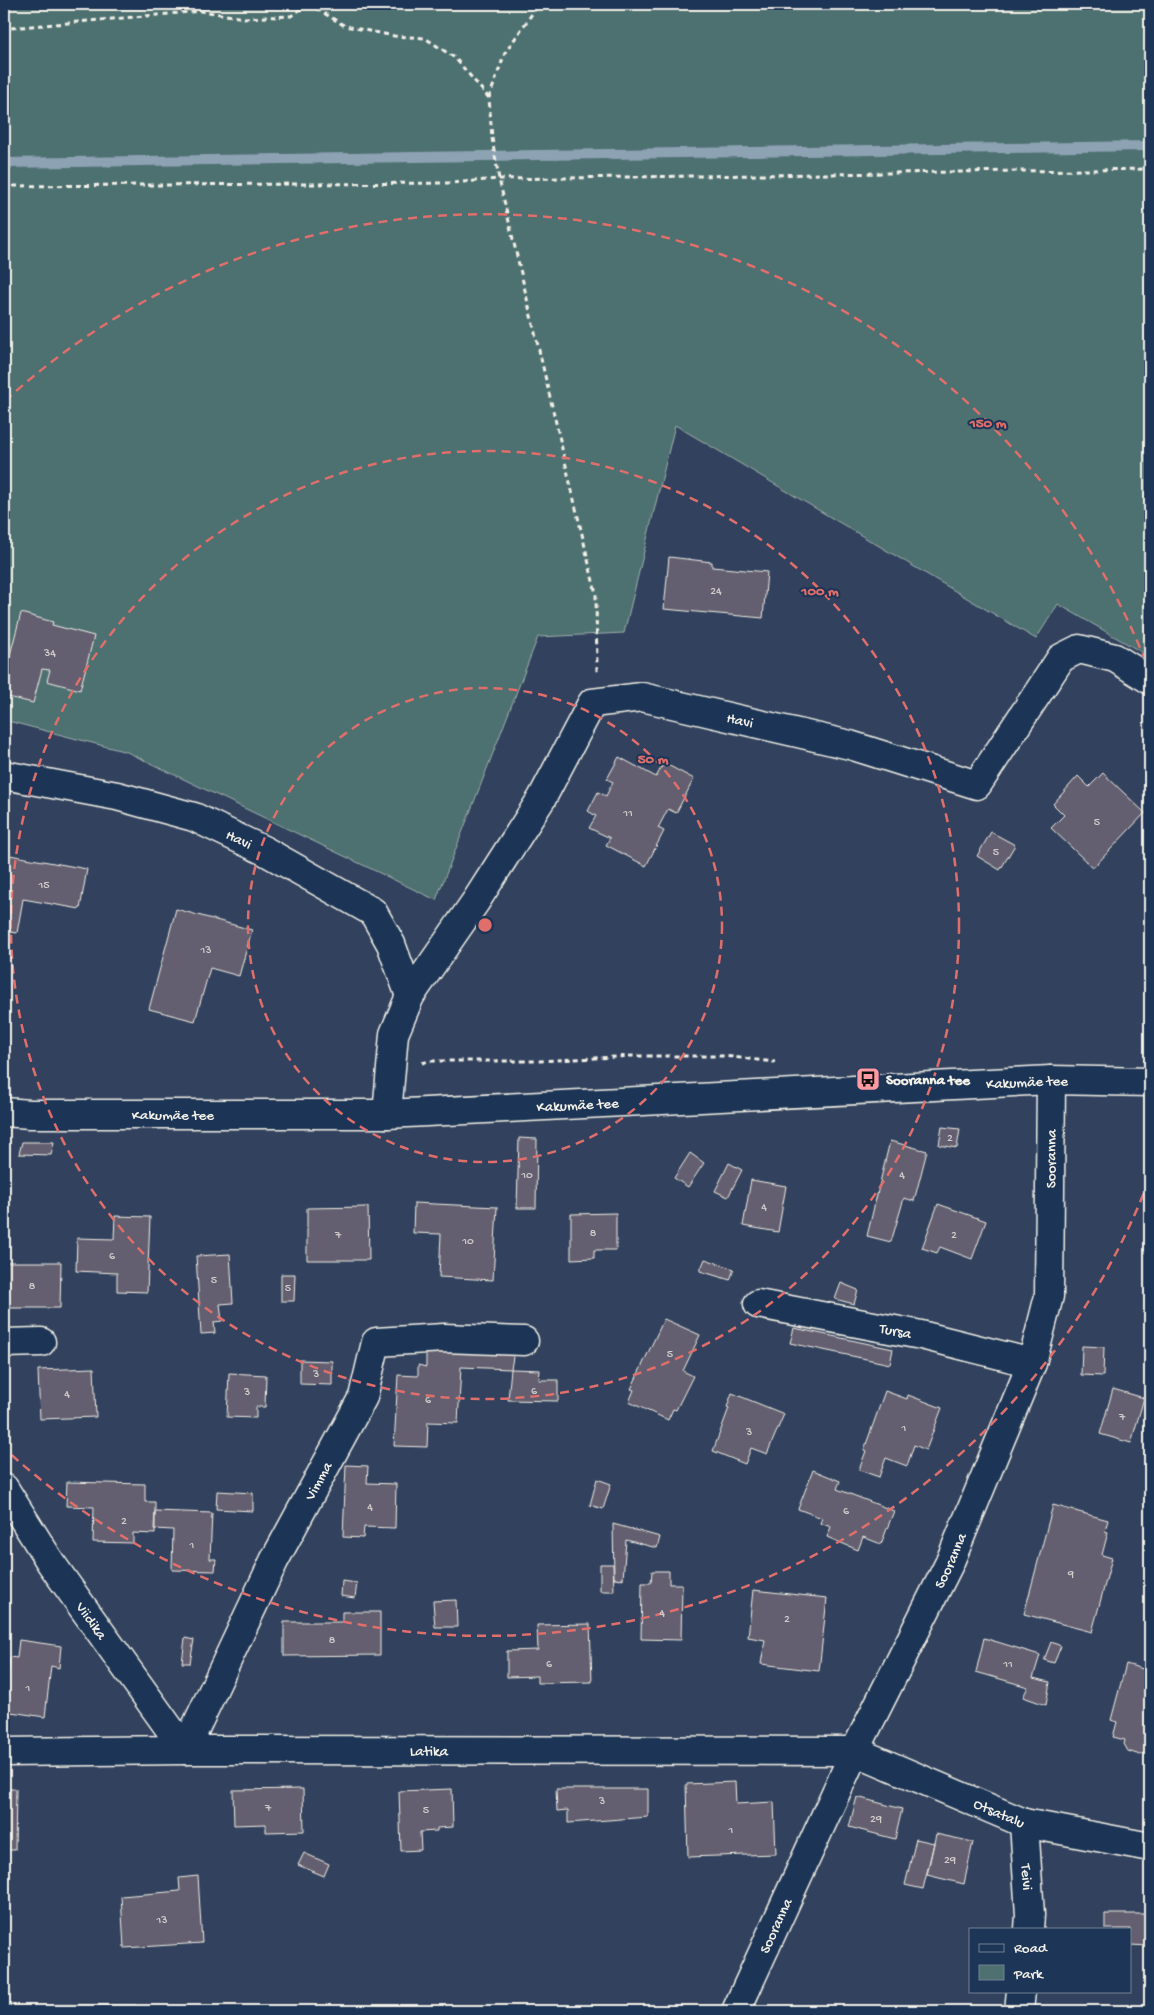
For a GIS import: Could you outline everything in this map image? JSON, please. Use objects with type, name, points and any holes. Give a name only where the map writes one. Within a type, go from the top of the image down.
[{"type":"street","name":"Havi","points":[[601,702],[642,697],[850,745],[977,785],[1061,658],[1079,649],[1115,658],[1150,680]]},
{"type":"street","points":[[386,1114],[394,1034],[410,996],[476,901],[542,798],[592,703],[601,702]]},
{"type":"street","name":"Havi","points":[[4,775],[117,796],[194,816],[265,851],[373,912],[391,944],[410,996]]},
{"type":"street","name":"Kakumäe tee","points":[[4,1112],[30,1114],[386,1114],[1052,1080],[1150,1082]]},
{"type":"street","name":"Sooranna","points":[[736,2011],[855,1751],[949,1564],[1032,1363],[1049,1296],[1052,1080]]},
{"type":"street","name":"Tursa","points":[[758,1304],[921,1335],[1032,1363]]},
{"type":"street","name":"Vimma","points":[[185,1750],[274,1561],[363,1397],[376,1342],[444,1338],[524,1341]]},
{"type":"street","points":[[4,1343],[41,1342]]},
{"type":"street","name":"Viidika","points":[[4,1488],[50,1563],[185,1750]]},
{"type":"street","name":"Latika","points":[[4,1752],[185,1750],[855,1751]]},
{"type":"street","name":"Otsatalu","points":[[855,1751],[1024,1823],[1150,1848]]},
{"type":"street","name":"Teivi","points":[[1024,1823],[1030,1915],[1029,1928]]},
{"type":"street","points":[[1019,2011],[1021,1992]]},
{"type":"path","points":[[4,23],[10,28],[202,11],[244,18],[292,16],[308,4],[345,26],[394,36],[425,38],[455,58],[489,98]]},
{"type":"path","points":[[542,4],[536,8],[505,53],[489,98],[492,138],[499,180],[596,594],[596,662],[601,702]]},
{"type":"path","points":[[4,186],[451,183],[499,180],[1150,169]]},
{"type":"green space","points":[[4,4],[1150,4],[1150,657],[1058,604],[1036,639],[675,425],[624,633],[538,637],[436,900],[127,752],[4,720]]},
{"type":"building","points":[[669,557],[712,562],[712,567],[767,572],[763,618],[664,609]]},
{"type":"building","points":[[21,613],[53,622],[52,625],[94,636],[80,690],[47,681],[50,670],[42,669],[33,703],[4,696],[4,678]]},
{"type":"building","points":[[619,757],[656,777],[664,763],[694,779],[676,813],[668,809],[658,828],[664,831],[646,866],[606,845],[610,838],[589,828],[596,816],[588,811],[598,792],[606,796],[613,782],[607,779]]},
{"type":"building","points":[[1103,773],[1145,813],[1093,868],[1051,828],[1064,815],[1053,804],[1078,776],[1089,787]]},
{"type":"building","points":[[991,832],[1015,845],[1000,870],[977,856]]},
{"type":"building","points":[[4,854],[87,869],[80,909],[23,899],[17,933],[4,931]]},
{"type":"building","points":[[176,909],[252,930],[239,976],[210,968],[195,1021],[149,1009]]},
{"type":"building","points":[[942,1127],[960,1129],[957,1148],[939,1145]]},
{"type":"building","points":[[519,1138],[537,1139],[536,1208],[517,1208]]},
{"type":"building","points":[[890,1141],[927,1151],[914,1201],[904,1198],[891,1242],[867,1236]]},
{"type":"building","points":[[22,1142],[54,1142],[51,1155],[19,1154]]},
{"type":"building","points":[[690,1153],[704,1163],[688,1187],[674,1178]]},
{"type":"building","points":[[729,1163],[742,1170],[728,1197],[715,1191]]},
{"type":"building","points":[[751,1180],[786,1186],[778,1232],[743,1226]]},
{"type":"building","points":[[414,1203],[497,1207],[493,1280],[439,1277],[441,1234],[413,1233]]},
{"type":"building","points":[[938,1204],[986,1221],[972,1259],[940,1247],[937,1253],[922,1248]]},
{"type":"building","points":[[368,1207],[369,1260],[307,1260],[307,1208]]},
{"type":"building","points":[[616,1213],[616,1250],[594,1250],[594,1258],[571,1259],[571,1214]]},
{"type":"building","points":[[115,1216],[150,1217],[147,1292],[117,1291],[117,1273],[76,1271],[77,1238],[114,1239]]},
{"type":"building","points":[[230,1254],[233,1303],[220,1304],[222,1321],[214,1322],[215,1333],[201,1334],[196,1256]]},
{"type":"building","points":[[705,1259],[734,1269],[730,1280],[700,1271]]},
{"type":"building","points":[[4,1262],[61,1262],[60,1308],[4,1308]]},
{"type":"building","points":[[281,1274],[295,1274],[294,1301],[281,1301]]},
{"type":"building","points":[[841,1283],[858,1290],[854,1304],[835,1299]]},
{"type":"building","points":[[664,1319],[700,1335],[683,1371],[693,1376],[676,1410],[673,1409],[668,1420],[629,1402],[634,1390],[631,1389]]},
{"type":"building","points":[[794,1328],[893,1349],[890,1364],[790,1343]]},
{"type":"building","points":[[1082,1346],[1104,1347],[1103,1376],[1081,1375]]},
{"type":"building","points":[[426,1349],[514,1351],[511,1369],[461,1367],[458,1423],[428,1422],[427,1447],[394,1446],[398,1375],[418,1376],[418,1365],[426,1367]]},
{"type":"building","points":[[300,1360],[332,1361],[332,1385],[300,1384]]},
{"type":"building","points":[[94,1368],[96,1417],[40,1419],[38,1370]]},
{"type":"building","points":[[511,1369],[540,1370],[539,1380],[558,1380],[558,1401],[508,1400]]},
{"type":"building","points":[[229,1373],[266,1375],[265,1407],[256,1407],[256,1418],[227,1417]]},
{"type":"building","points":[[1113,1389],[1144,1398],[1131,1443],[1100,1434]]},
{"type":"building","points":[[885,1391],[907,1399],[908,1395],[942,1408],[926,1450],[914,1445],[907,1466],[886,1458],[879,1477],[859,1470],[866,1451],[864,1450]]},
{"type":"building","points":[[732,1393],[784,1414],[767,1454],[751,1448],[745,1464],[713,1451],[729,1408],[727,1407]]},
{"type":"building","points":[[346,1465],[368,1466],[367,1483],[396,1484],[395,1528],[364,1527],[363,1538],[343,1537]]},
{"type":"building","points":[[813,1470],[840,1481],[837,1489],[894,1511],[881,1544],[863,1537],[858,1550],[827,1537],[831,1527],[820,1523],[822,1518],[798,1509]]},
{"type":"building","points":[[597,1479],[611,1484],[603,1509],[590,1505]]},
{"type":"building","points":[[67,1482],[145,1484],[145,1502],[155,1502],[155,1534],[133,1533],[133,1543],[93,1542],[94,1507],[66,1506]]},
{"type":"building","points":[[217,1491],[253,1493],[253,1511],[216,1509]]},
{"type":"building","points":[[1053,1505],[1108,1520],[1105,1531],[1108,1532],[1102,1555],[1112,1558],[1092,1632],[1024,1614]]},
{"type":"building","points":[[155,1511],[212,1513],[210,1559],[216,1559],[215,1571],[172,1570],[173,1530],[154,1529]]},
{"type":"building","points":[[613,1524],[660,1537],[657,1548],[626,1540],[623,1579],[614,1578]]},
{"type":"building","points":[[600,1564],[613,1564],[614,1591],[600,1591]]},
{"type":"building","points":[[652,1571],[669,1571],[669,1584],[682,1584],[681,1640],[641,1639],[642,1583],[651,1583]]},
{"type":"building","points":[[342,1581],[357,1583],[355,1598],[341,1596]]},
{"type":"building","points":[[753,1590],[827,1598],[819,1671],[761,1664],[765,1640],[748,1637]]},
{"type":"building","points":[[456,1600],[457,1627],[435,1627],[433,1601]]},
{"type":"building","points":[[342,1612],[380,1612],[380,1655],[284,1656],[284,1622],[342,1622]]},
{"type":"building","points":[[590,1624],[592,1682],[537,1683],[537,1676],[507,1677],[507,1651],[538,1650],[537,1625]]},
{"type":"building","points":[[185,1638],[194,1640],[190,1663],[182,1663]]},
{"type":"building","points":[[984,1638],[1040,1655],[1033,1678],[1050,1682],[1046,1705],[1023,1697],[1028,1687],[976,1672]]},
{"type":"building","points":[[19,1640],[61,1646],[59,1668],[51,1666],[45,1717],[4,1711],[10,1657],[17,1658]]},
{"type":"building","points":[[1051,1642],[1061,1646],[1054,1663],[1044,1660]]},
{"type":"building","points":[[1126,1664],[1150,1671],[1150,1747],[1140,1755],[1128,1751],[1124,1744],[1125,1740],[1113,1737],[1117,1722],[1111,1720]]},
{"type":"building","points":[[735,1782],[736,1804],[774,1802],[776,1854],[688,1857],[686,1784]]},
{"type":"building","points":[[4,1789],[16,1789],[15,1850],[4,1850]]},
{"type":"building","points":[[303,1789],[304,1831],[266,1832],[266,1824],[234,1825],[233,1790]]},
{"type":"building","points":[[452,1789],[453,1827],[437,1828],[437,1831],[420,1832],[421,1850],[401,1851],[399,1791]]},
{"type":"building","points":[[556,1789],[648,1789],[648,1817],[568,1823],[568,1810],[557,1811]]},
{"type":"building","points":[[857,1797],[902,1809],[895,1839],[849,1827]]},
{"type":"building","points":[[936,1834],[973,1842],[964,1884],[927,1875]]},
{"type":"building","points":[[916,1839],[934,1843],[923,1889],[905,1885]]},
{"type":"building","points":[[304,1853],[329,1864],[324,1876],[298,1865]]},
{"type":"building","points":[[198,1876],[202,1943],[124,1948],[121,1896],[180,1891],[179,1878]]},
{"type":"building","points":[[1105,1914],[1150,1914],[1150,1946],[1132,1945],[1132,1928],[1105,1928]]},
{"type":"building","points":[[55,2005],[136,2005],[136,2011],[55,2011]]},
{"type":"waterway","points":[[4,163],[1150,146]]},
{"type":"place","name":"Sooranna tee","points":[[868,1079]]}]
